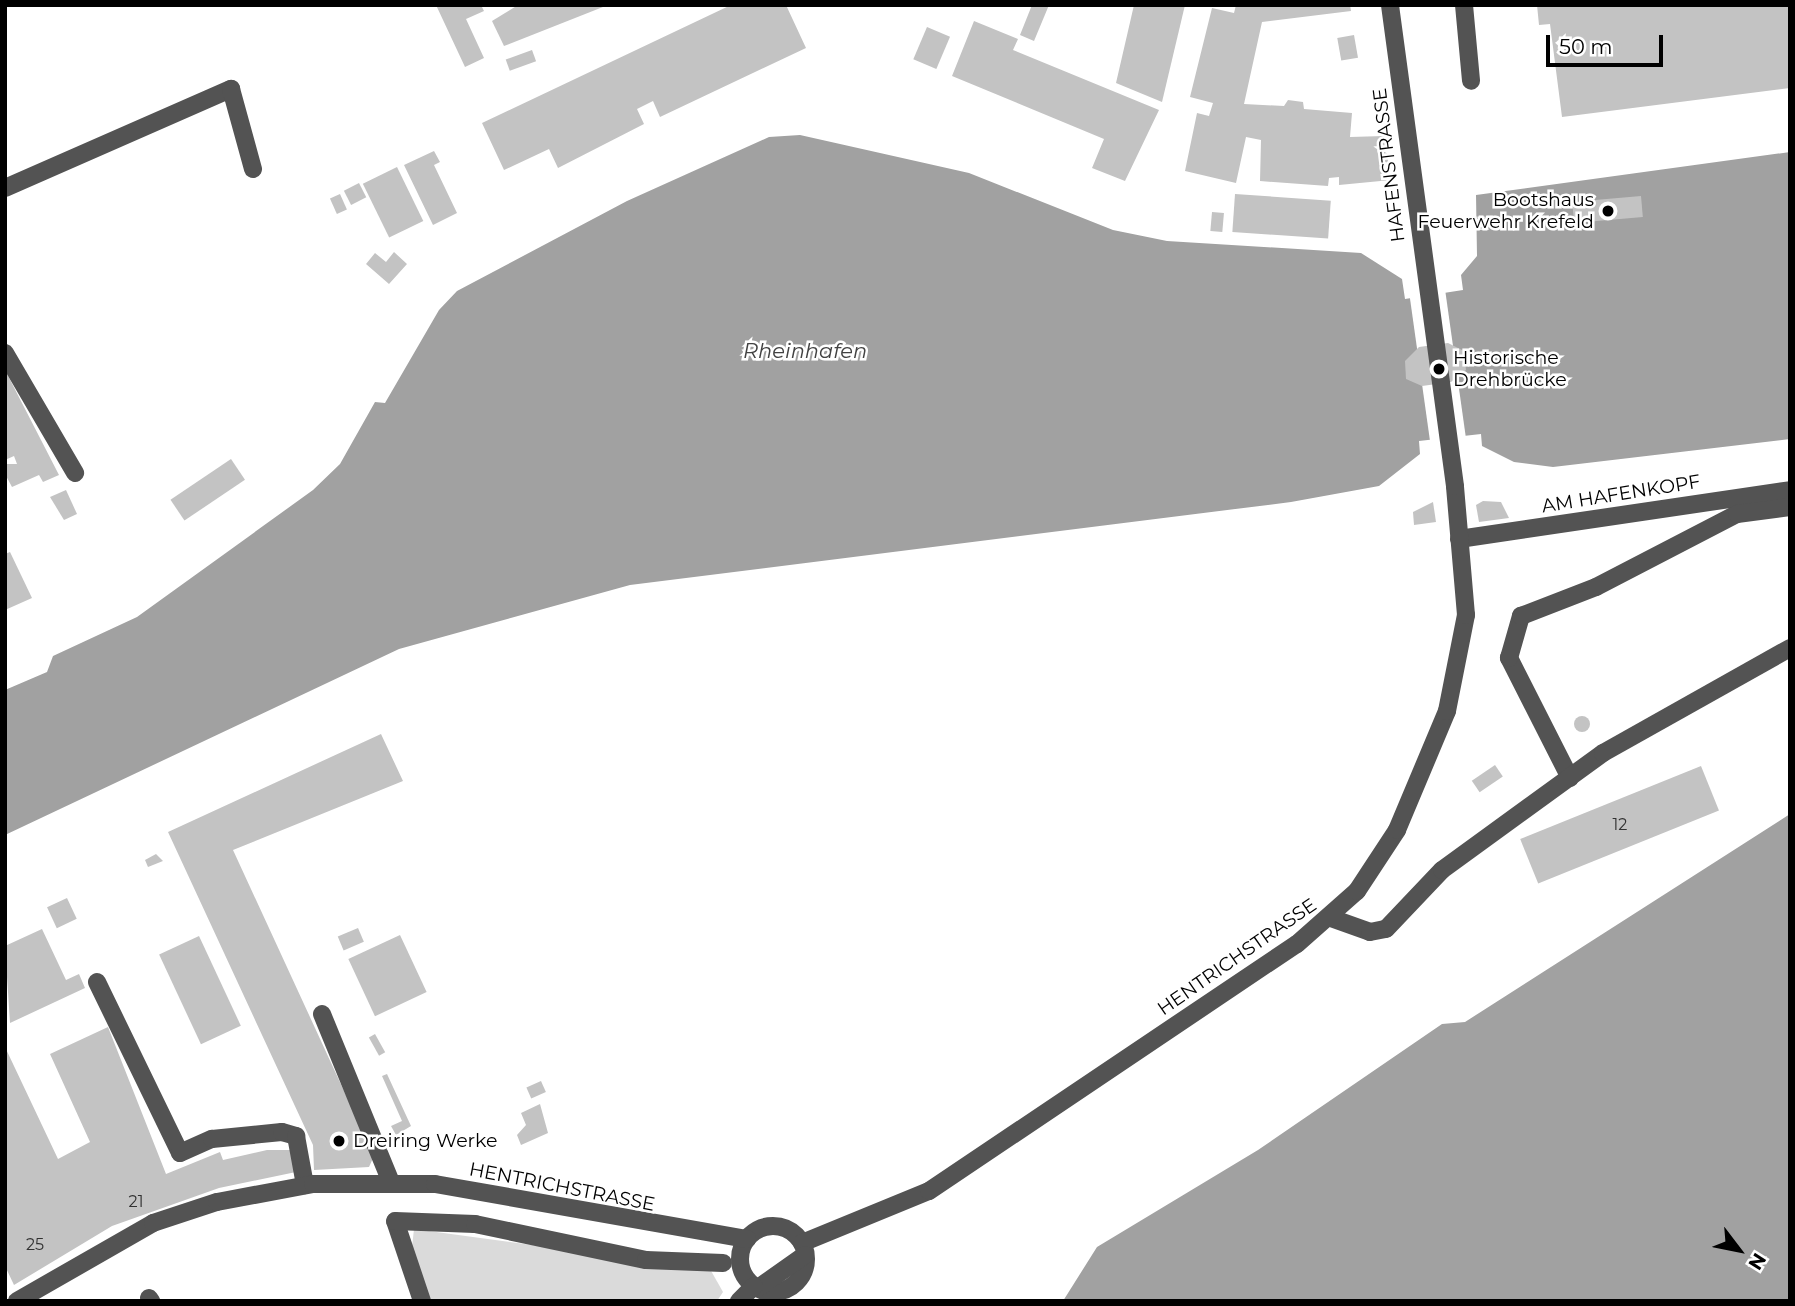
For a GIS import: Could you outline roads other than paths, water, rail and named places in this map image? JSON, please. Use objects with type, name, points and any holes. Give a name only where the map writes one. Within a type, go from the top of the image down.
[{"type":"street","name":"HAFENSTRASSE","points":[[1390,5],[1420,251],[1455,486]]},
{"type":"street","points":[[1464,5],[1471,81]]},
{"type":"street","points":[[5,188],[231,89],[253,169]]},
{"type":"street","points":[[5,353],[75,473]]},
{"type":"street","name":"HENTRICHSTRASSE","points":[[17,1301],[153,1223],[217,1202],[305,1185],[390,1180],[747,1239],[774,1226],[804,1249],[929,1191],[979,1161],[1331,918],[1397,830],[1447,712],[1466,615],[1455,486]]},
{"type":"street","name":"AM HAFENKOPF","points":[[1459,539],[1790,490]]},
{"type":"street","points":[[1570,778],[1509,658],[1521,616],[1596,587],[1737,514],[1790,507]]},
{"type":"street","points":[[1331,918],[1370,932],[1386,929],[1442,870],[1570,778],[1790,648]]},
{"type":"street","points":[[97,982],[180,1153],[212,1139],[282,1132],[296,1136],[305,1185]]},
{"type":"street","points":[[322,1014],[390,1180]]},
{"type":"street","points":[[422,1301],[395,1221],[475,1224],[646,1260],[723,1263]]},
{"type":"street","points":[[747,1239],[740,1261],[756,1287],[773,1292],[793,1285],[804,1249]]},
{"type":"street","points":[[739,1301],[756,1287]]},
{"type":"water","name":"Rheinhafen","points":[[800,135],[969,173],[1113,230],[1167,241],[1361,253],[1402,279],[1405,299],[1463,290],[1461,275],[1477,256],[1476,195],[1790,152],[1790,439],[1553,467],[1514,462],[1482,446],[1481,434],[1419,441],[1420,454],[1379,486],[1291,502],[630,585],[399,649],[5,835],[5,690],[47,672],[53,656],[137,617],[313,490],[340,464],[375,402],[385,403],[439,310],[457,291],[627,201],[769,137]]},
{"type":"water","points":[[1790,814],[1790,1301],[1063,1301],[1097,1247],[1258,1150],[1442,1024],[1465,1022]]},
{"type":"place","name":"Bootshaus Feuerwehr Krefeld","points":[[1608,211]]},
{"type":"place","name":"Historische Drehbrücke","points":[[1439,369]]},
{"type":"place","name":"Dreiring Werke","points":[[339,1141]]}]
